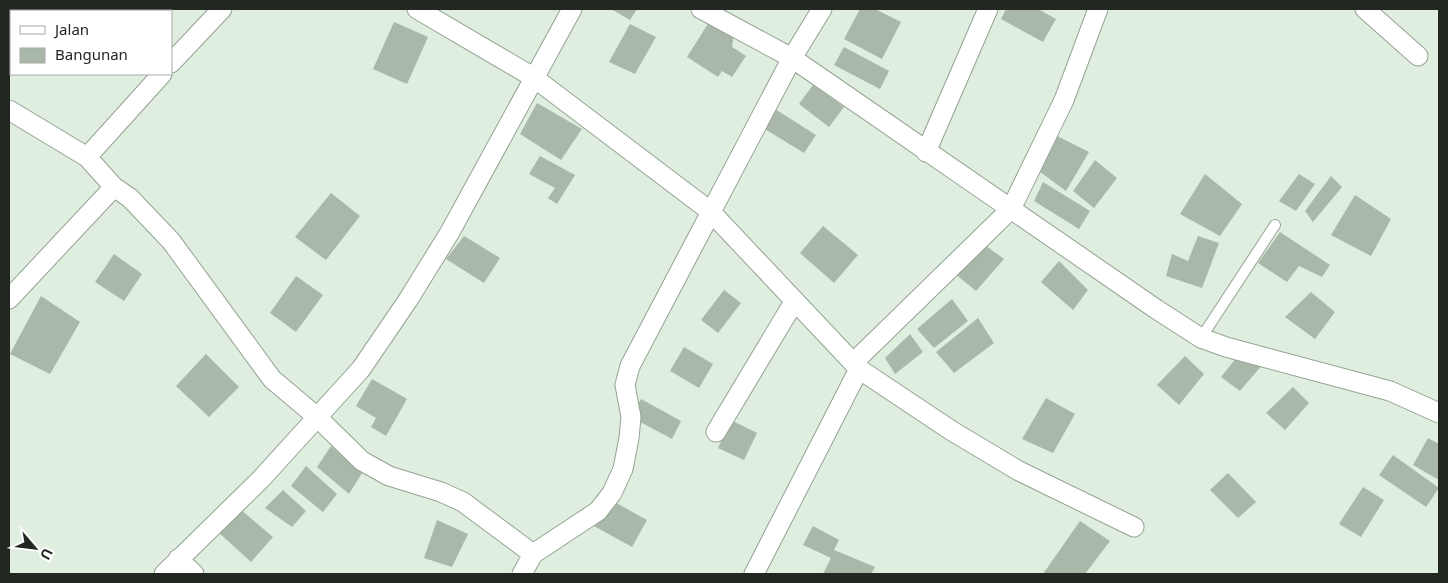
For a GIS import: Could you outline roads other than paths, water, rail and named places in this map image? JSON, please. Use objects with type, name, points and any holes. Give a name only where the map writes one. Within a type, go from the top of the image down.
[{"type":"street","points":[[172,62],[222,9]]},
{"type":"street","points":[[417,9],[533,77],[710,211],[794,302],[856,365],[952,431],[1018,471],[1134,527]]},
{"type":"street","points":[[164,574],[261,479],[361,369],[408,300],[450,232],[533,77],[572,9]]},
{"type":"street","points":[[701,9],[792,58],[926,152],[1201,338],[1265,359],[1345,377],[1390,391],[1439,413]]},
{"type":"street","points":[[522,574],[533,554],[598,511],[612,493],[623,469],[629,438],[631,417],[625,385],[630,366],[792,58],[822,9]]},
{"type":"street","points":[[926,152],[988,9]]},
{"type":"street","points":[[754,574],[856,365],[1012,209],[1064,100],[1098,9]]},
{"type":"street","points":[[1365,9],[1418,56]]},
{"type":"street","points":[[87,157],[156,76]]},
{"type":"street","points":[[9,110],[87,157],[114,187],[130,198],[171,241],[272,379],[317,417],[362,461],[389,476],[441,492],[463,502],[533,554]]},
{"type":"street","points":[[9,299],[114,187]]},
{"type":"street","points":[[716,432],[794,302]]},
{"type":"street","points":[[178,559],[194,574]]},
{"type":"lane","points":[[1201,338],[1276,225]]}]
